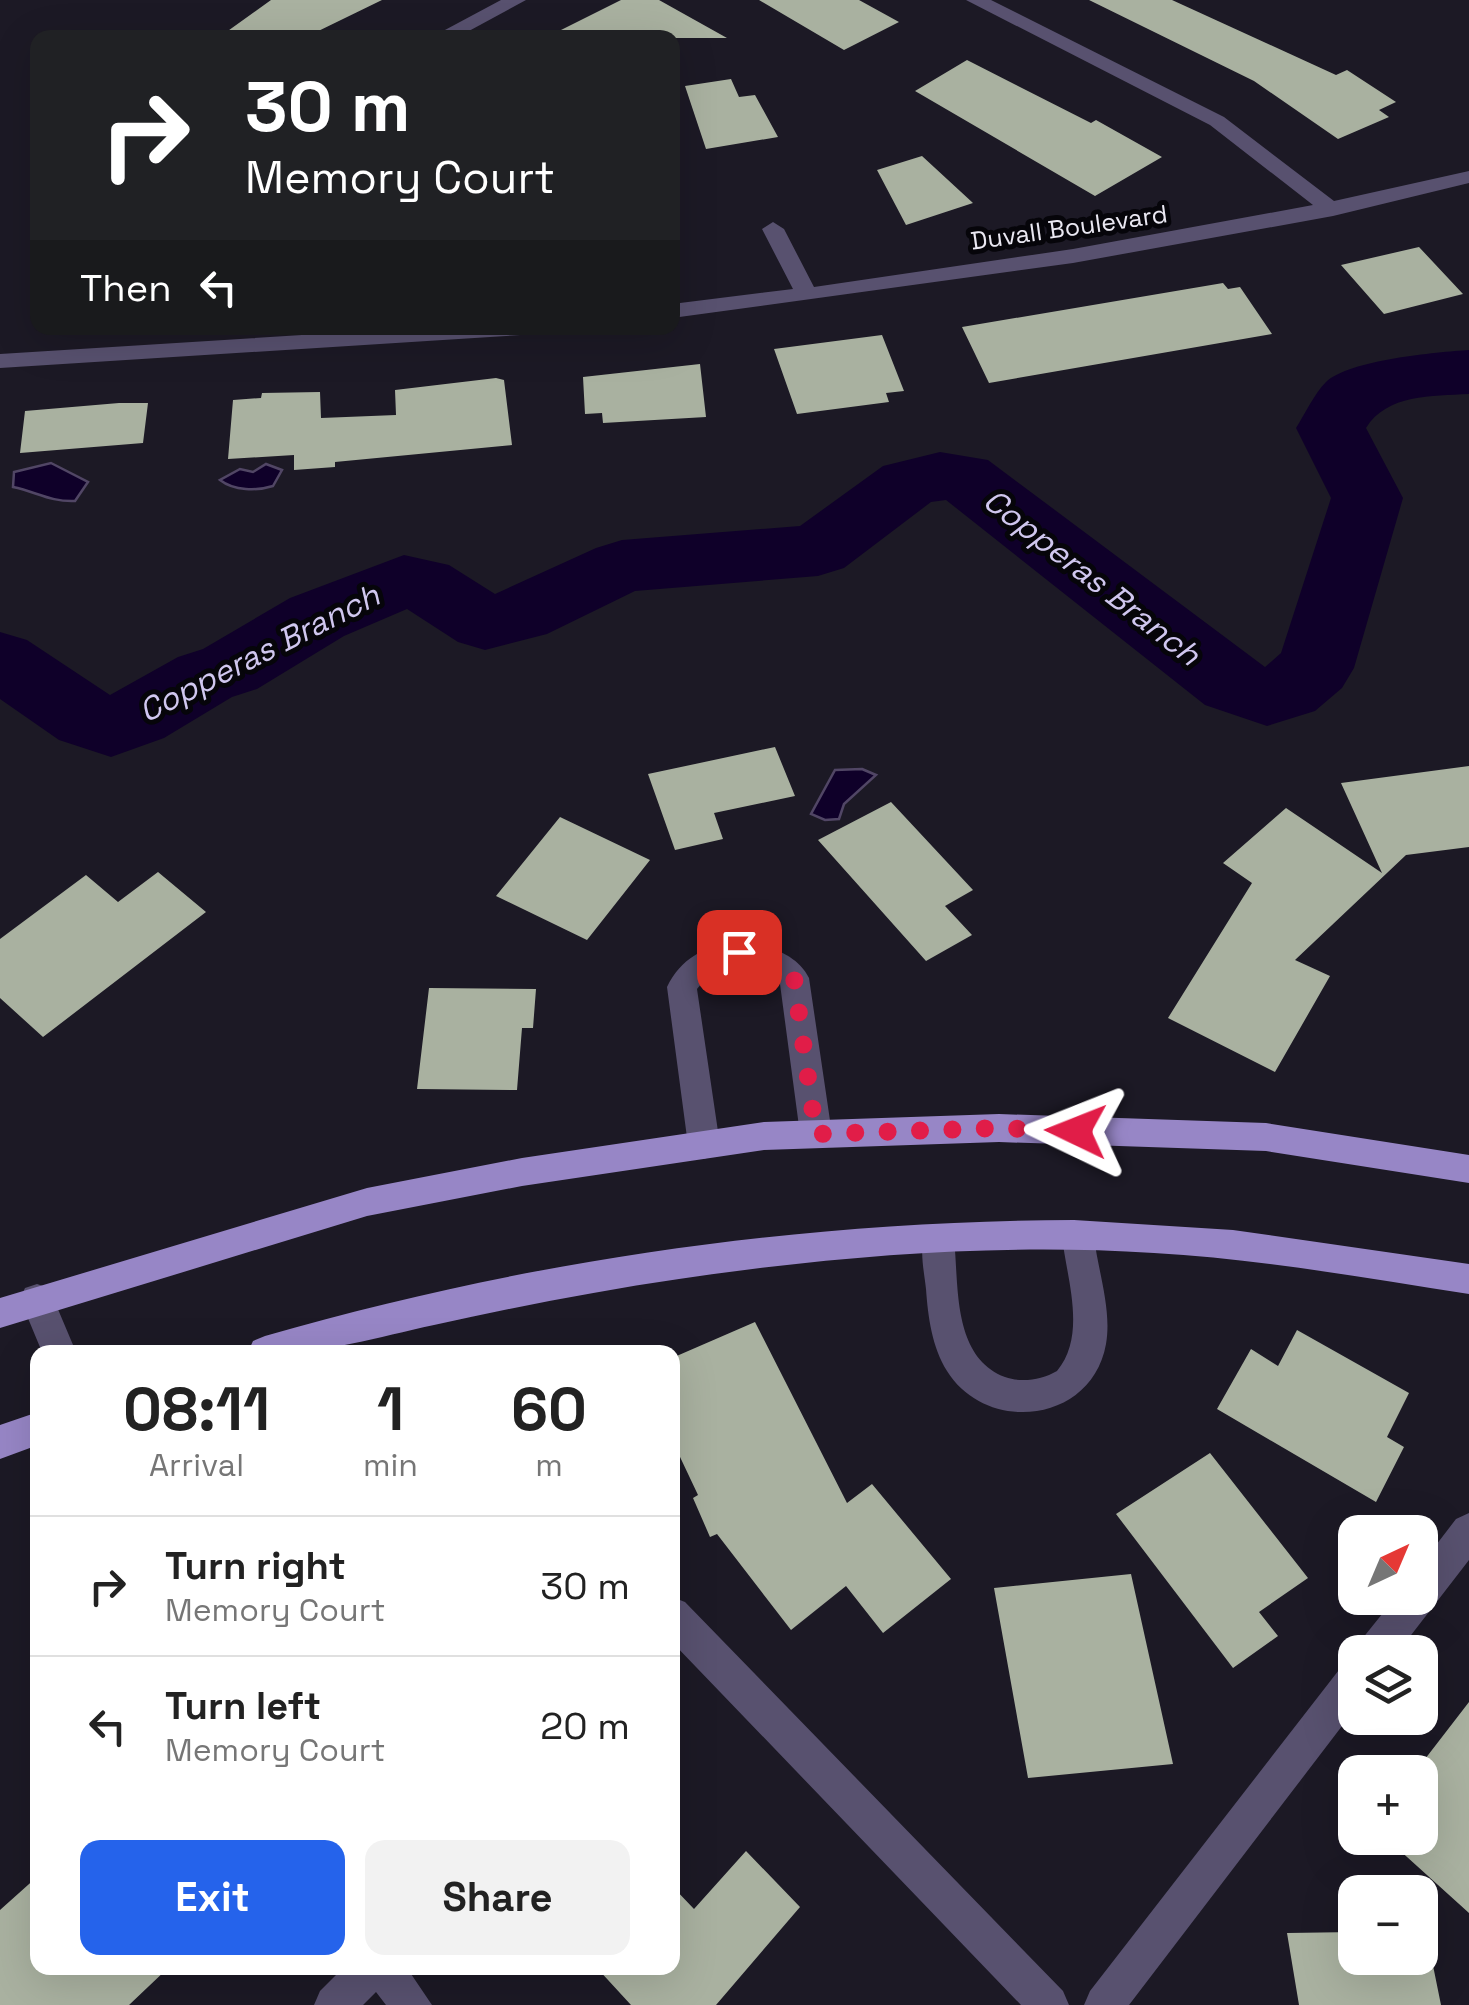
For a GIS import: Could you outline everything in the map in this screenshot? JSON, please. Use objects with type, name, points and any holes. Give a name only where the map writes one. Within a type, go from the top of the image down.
[{"type":"main road","points":[[0,1314],[37,1299],[368,1202],[522,1172],[764,1136],[999,1128],[1266,1137],[1469,1169]]},
{"type":"main road","points":[[292,1345],[420,1312],[588,1278],[758,1254],[938,1239],[1150,1238],[1266,1247],[1469,1279]]},
{"type":"main road","points":[[0,1442],[30,1431]]},
{"type":"street","points":[[456,30],[516,0]]},
{"type":"street","points":[[976,0],[1217,121],[1333,210]]},
{"type":"street","name":"Duvall Boulevard","points":[[680,310],[1149,244],[1333,210],[1469,177]]},
{"type":"street","points":[[773,229],[806,292]]},
{"type":"street","points":[[0,361],[287,335]]},
{"type":"street","points":[[704,1144],[682,988],[704,962],[739,952],[770,959],[794,978],[816,1134]]},
{"type":"street","points":[[938,1239],[951,1340],[958,1360],[990,1390],[1010,1397],[1032,1398],[1054,1392],[1072,1381],[1084,1363],[1090,1343],[1078,1237]]},
{"type":"street","points":[[37,1299],[56,1345]]},
{"type":"street","points":[[1438,1571],[1469,1531]]},
{"type":"street","points":[[1389,1635],[1404,1615]]},
{"type":"street","points":[[680,1623],[1049,2005]]},
{"type":"street","points":[[1104,2005],[1338,1701]]},
{"type":"street","points":[[334,2005],[364,1975]]},
{"type":"street","points":[[388,1975],[412,2005]]},
{"type":"shaded area","points":[[51,463],[88,482],[75,501],[13,487],[14,472]]},
{"type":"shaded area","points":[[266,464],[282,470],[273,486],[246,489],[220,480],[240,469],[253,472]]},
{"type":"shaded area","points":[[862,769],[876,775],[844,804],[839,819],[825,820],[811,814],[835,770]]},
{"type":"building","points":[[271,0],[382,0],[320,30],[229,30]]},
{"type":"building","points":[[621,0],[659,0],[727,38],[680,38],[680,30],[561,30]]},
{"type":"building","points":[[759,0],[859,0],[899,22],[844,50]]},
{"type":"building","points":[[1089,0],[1172,0],[1336,75],[1347,70],[1396,102],[1379,110],[1389,117],[1338,139],[1254,81]]},
{"type":"building","points":[[967,60],[1091,123],[1096,120],[1162,157],[1095,196],[915,91]]},
{"type":"building","points":[[731,79],[739,97],[755,95],[778,137],[706,149],[685,86]]},
{"type":"building","points":[[922,156],[973,203],[906,225],[877,170]]},
{"type":"building","points":[[1419,247],[1463,294],[1384,314],[1341,265]]},
{"type":"building","points":[[1223,283],[1228,289],[1240,287],[1272,334],[989,383],[962,327]]},
{"type":"building","points":[[882,335],[904,391],[886,393],[889,402],[797,414],[774,349]]},
{"type":"building","points":[[700,364],[706,417],[603,423],[602,413],[585,414],[583,377]]},
{"type":"building","points":[[504,380],[512,445],[335,462],[335,467],[294,470],[294,455],[228,459],[233,400],[261,398],[262,393],[320,392],[321,418],[396,415],[395,390]]},
{"type":"building","points":[[148,403],[143,443],[20,453],[25,411]]},
{"type":"building","points":[[775,747],[795,796],[714,813],[723,839],[675,850],[648,774]]},
{"type":"building","points":[[1469,766],[1469,847],[1406,855],[1295,960],[1330,976],[1275,1072],[1168,1018],[1252,883],[1223,863],[1286,808],[1382,873],[1341,783]]},
{"type":"building","points":[[891,802],[973,890],[945,906],[972,935],[926,961],[818,840]]},
{"type":"building","points":[[560,817],[650,860],[587,940],[496,896]]},
{"type":"building","points":[[158,872],[206,912],[43,1037],[0,998],[0,939],[86,875],[118,902]]},
{"type":"building","points":[[429,988],[536,989],[533,1028],[522,1028],[517,1090],[417,1089]]},
{"type":"building","points":[[755,1322],[847,1503],[872,1484],[951,1579],[883,1633],[846,1586],[791,1630],[717,1534],[710,1537],[693,1498],[698,1495],[680,1457],[680,1355]]},
{"type":"building","points":[[1297,1330],[1409,1393],[1387,1437],[1404,1447],[1376,1502],[1217,1409],[1251,1349],[1278,1366]]},
{"type":"building","points":[[1210,1453],[1308,1578],[1259,1612],[1278,1636],[1233,1668],[1116,1514]]},
{"type":"building","points":[[1131,1574],[1173,1764],[1028,1778],[994,1588]]},
{"type":"building","points":[[1469,1702],[1469,1913],[1438,1885],[1438,1875],[1427,1875],[1405,1855],[1438,1855],[1438,1755],[1428,1755]]},
{"type":"building","points":[[746,1851],[800,1907],[716,2005],[631,2005],[603,1975],[680,1975],[680,1894],[694,1909]]},
{"type":"building","points":[[30,1883],[30,1975],[161,1975],[129,2005],[0,2005],[0,1910]]},
{"type":"building","points":[[1338,1932],[1338,1975],[1435,1975],[1441,2005],[1299,2005],[1287,1933]]},
{"type":"waterway","name":"Copperas Branch","points":[[0,660],[87,719],[111,727],[205,677],[230,669],[317,617],[404,581],[423,584],[485,623],[520,615],[622,566],[818,550],[908,483],[940,476],[963,477],[1232,685],[1267,697],[1287,691],[1315,668],[1367,498],[1331,428],[1352,396],[1412,375],[1469,372]]},
{"type":"route","points":[[739,952],[770,959],[794,978],[816,1134],[999,1128],[1076,1131]]}]
